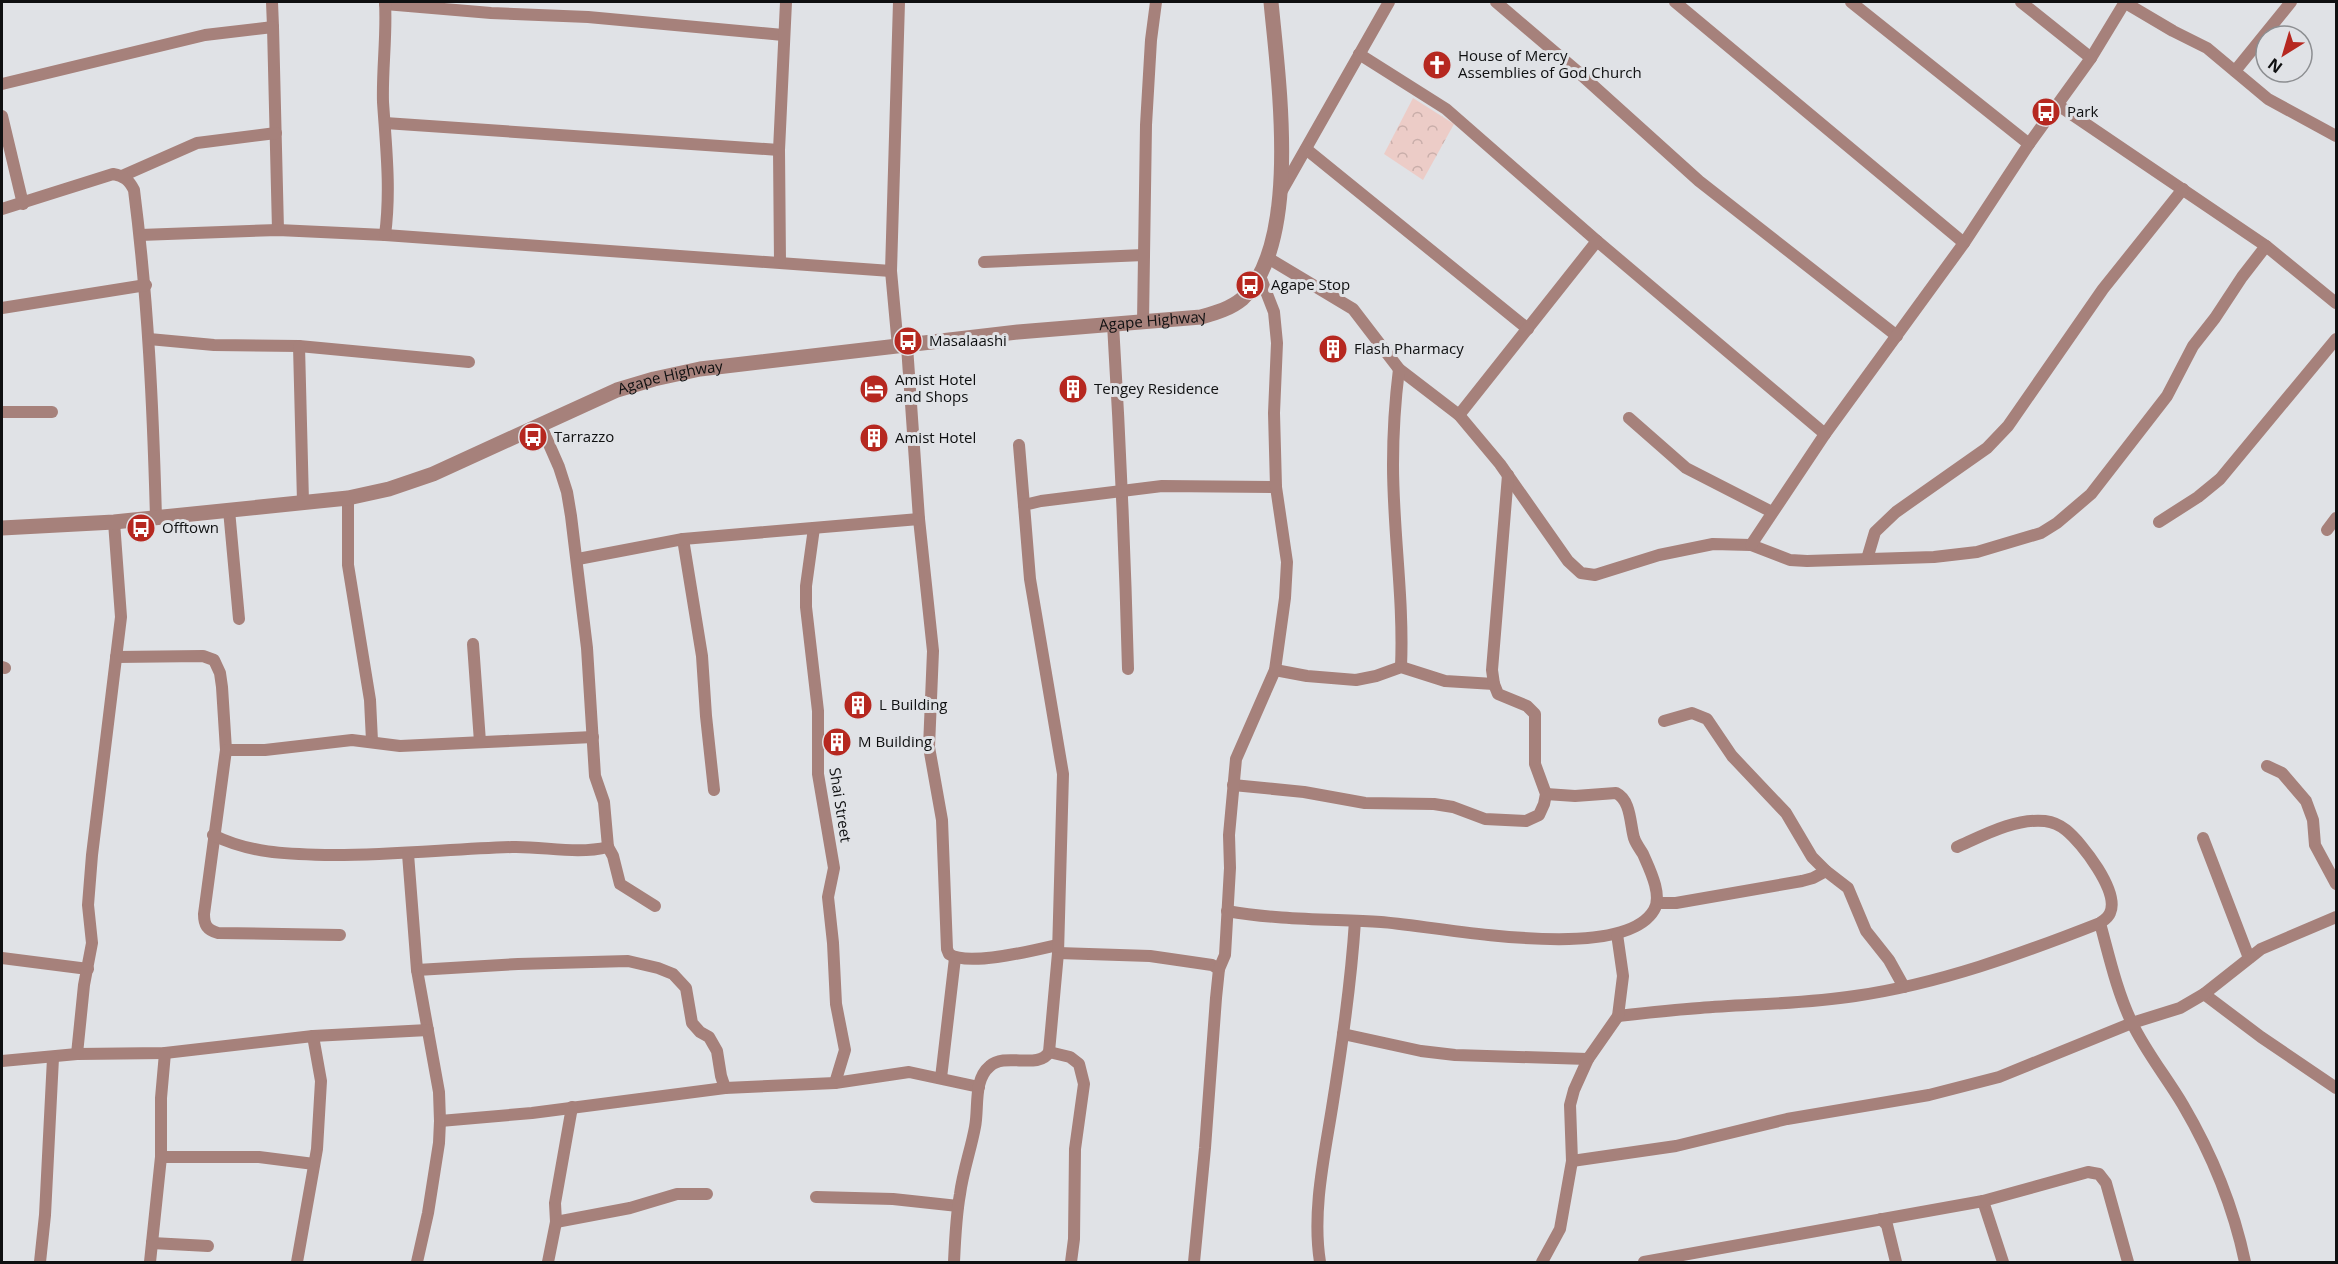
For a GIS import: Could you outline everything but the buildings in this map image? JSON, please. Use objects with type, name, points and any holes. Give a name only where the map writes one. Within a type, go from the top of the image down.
[{"type":"street","points":[[272,2],[278,230]]},
{"type":"street","points":[[780,262],[779,150],[786,2]]},
{"type":"street","points":[[899,2],[891,271],[903,347],[916,404],[919,519],[933,651],[929,747],[942,820],[947,949],[955,958],[962,959],[1058,949],[1150,956],[1212,965],[1219,969]]},
{"type":"street","points":[[1143,322],[1146,125],[1151,39],[1156,2]]},
{"type":"street","name":"Agape Highway","points":[[2,528],[114,522],[348,498],[408,483],[542,426],[585,403],[654,379],[748,363],[1018,332],[1201,317],[1219,312],[1241,299],[1260,276],[1268,258],[1280,194],[1282,144],[1271,2]]},
{"type":"street","points":[[1280,194],[1389,2]]},
{"type":"street","points":[[1496,2],[1577,71],[1699,181],[1897,336]]},
{"type":"street","points":[[1675,2],[1964,243]]},
{"type":"street","points":[[1851,2],[2029,144]]},
{"type":"street","points":[[2021,2],[2091,58]]},
{"type":"street","points":[[1751,545],[1825,434],[1964,243],[2029,144],[2091,58],[2125,2],[2173,32],[2207,48],[2268,99],[2335,131]]},
{"type":"street","points":[[2235,71],[2291,2]]},
{"type":"street","points":[[385,235],[388,209],[383,101],[385,3],[491,7],[783,35]]},
{"type":"street","points":[[2,84],[205,35],[273,27]]},
{"type":"street","points":[[1359,54],[1446,109],[1597,241],[1825,434]]},
{"type":"street","points":[[2058,105],[2266,246],[2337,303]]},
{"type":"street","points":[[2,116],[23,204]]},
{"type":"street","points":[[385,123],[779,150]]},
{"type":"street","points":[[122,176],[197,143],[276,133]]},
{"type":"street","points":[[1306,149],[1528,329]]},
{"type":"street","points":[[2,209],[113,174],[129,181],[134,190],[146,285],[156,518]]},
{"type":"street","points":[[1867,559],[1875,532],[1896,512],[1987,448],[2008,426],[2110,280],[2183,189]]},
{"type":"street","points":[[140,235],[278,230],[385,235],[891,271]]},
{"type":"street","points":[[1459,415],[1597,241]]},
{"type":"street","points":[[1268,258],[1353,309],[1400,369],[1459,415],[1508,475],[1568,561],[1581,573],[1587,575],[1606,573],[1685,548],[1713,544],[1751,545],[1790,560],[1807,561],[1934,557],[1993,549],[2041,533],[2070,513],[2091,494],[2167,396],[2193,346],[2266,246]]},
{"type":"street","points":[[984,262],[1144,255]]},
{"type":"street","points":[[1194,1263],[1219,969],[1225,956],[1230,868],[1229,835],[1236,759],[1275,670],[1286,598],[1287,562],[1276,487],[1274,405],[1277,343],[1274,312],[1260,276]]},
{"type":"street","points":[[2,308],[146,285]]},
{"type":"street","points":[[1113,324],[1118,455],[1123,491],[1128,669]]},
{"type":"street","points":[[149,339],[214,345],[299,346],[469,362]]},
{"type":"street","points":[[2159,522],[2198,497],[2220,479],[2337,339]]},
{"type":"street","points":[[299,346],[303,502]]},
{"type":"street","points":[[1400,369],[1393,467],[1403,626],[1401,667]]},
{"type":"street","points":[[2,412],[52,411]]},
{"type":"street","points":[[1629,418],[1686,468],[1772,512]]},
{"type":"street","points":[[542,426],[567,492],[578,559],[587,648],[595,776],[604,802],[608,847],[620,884],[655,906]]},
{"type":"street","points":[[954,1263],[958,1206],[976,1121],[982,1074],[994,1062],[1043,1059],[1049,1052],[1058,949],[1063,774],[1030,579],[1019,445]]},
{"type":"street","points":[[1233,785],[1304,792],[1365,803],[1434,804],[1453,807],[1485,819],[1526,821],[1539,814],[1546,794],[1535,764],[1535,714],[1527,706],[1498,694],[1494,684],[1492,658],[1508,475]]},
{"type":"street","points":[[1024,506],[1041,501],[1162,486],[1276,487]]},
{"type":"street","points":[[348,498],[348,565],[366,670],[372,741]]},
{"type":"street","points":[[229,510],[238,619]]},
{"type":"street","points":[[2328,530],[2337,518]]},
{"type":"street","points":[[578,559],[683,539],[919,519]]},
{"type":"street","points":[[78,1054],[84,985],[92,943],[88,905],[92,855],[121,616],[114,522]]},
{"type":"street","name":"Shai Street","points":[[814,528],[806,586],[806,607],[818,711],[818,774],[834,868],[828,897],[836,1004],[845,1050],[836,1083]]},
{"type":"street","points":[[683,539],[702,656],[714,790]]},
{"type":"street","points":[[473,644],[480,742]]},
{"type":"street","points":[[116,657],[147,658],[186,654],[203,656],[214,660],[220,673],[226,750],[204,914],[204,923],[208,929],[218,933],[340,935]]},
{"type":"street","points":[[1275,670],[1307,676],[1356,680],[1401,667],[1445,681],[1494,684]]},
{"type":"street","points":[[1664,721],[1692,712],[1707,719],[1732,756],[1776,801],[1812,857],[1848,888],[1866,931],[1889,960],[1904,987]]},
{"type":"street","points":[[226,750],[265,750],[352,740],[400,746],[592,737]]},
{"type":"street","points":[[2267,766],[2282,773],[2306,801],[2313,820],[2315,845],[2337,884]]},
{"type":"street","points":[[1227,911],[1257,916],[1435,927],[1542,940],[1617,934],[1643,922],[1657,903],[1649,870],[1635,839],[1625,802],[1620,795],[1546,794]]},
{"type":"street","points":[[1618,1016],[1854,997],[1904,987],[2002,960],[2100,923],[2110,913],[2112,906],[2107,886],[2098,869],[2066,830],[2056,824],[2045,821],[2018,824],[1957,847]]},
{"type":"street","points":[[213,835],[235,845],[266,852],[331,855],[408,854],[515,847],[594,851],[608,847]]},
{"type":"street","points":[[2203,838],[2249,958]]},
{"type":"street","points":[[408,854],[417,970],[439,1092],[440,1121],[439,1143],[428,1213],[417,1263]]},
{"type":"street","points":[[1657,903],[1676,903],[1802,881],[1826,871]]},
{"type":"street","points":[[1572,1161],[1676,1146],[1786,1119],[1890,1103],[1999,1077],[2132,1023],[2168,1013],[2204,994],[2249,958],[2274,942],[2337,917]]},
{"type":"street","points":[[1320,1263],[1317,1225],[1343,1034],[1355,921]]},
{"type":"street","points":[[2100,923],[2114,975],[2132,1023],[2184,1106],[2220,1175],[2235,1220],[2245,1263]]},
{"type":"street","points":[[1542,1263],[1560,1229],[1572,1161],[1570,1105],[1574,1090],[1588,1059],[1618,1016],[1623,976],[1617,934]]},
{"type":"street","points":[[2,958],[88,969]]},
{"type":"street","points":[[941,1078],[955,958]]},
{"type":"street","points":[[417,970],[628,961],[658,968],[673,974],[686,988],[692,1023],[700,1032],[709,1037],[717,1051],[725,1088]]},
{"type":"street","points":[[2204,994],[2261,1037],[2337,1088]]},
{"type":"street","points":[[2,1061],[78,1054],[165,1053],[313,1036],[428,1030]]},
{"type":"street","points":[[1343,1034],[1421,1051],[1455,1055],[1588,1059]]},
{"type":"street","points":[[297,1263],[317,1149],[321,1081],[313,1036]]},
{"type":"street","points":[[1049,1052],[1070,1056],[1079,1064],[1084,1084],[1075,1149],[1074,1239],[1071,1263]]},
{"type":"street","points":[[150,1263],[160,1157],[160,1098],[165,1053]]},
{"type":"street","points":[[40,1263],[45,1215],[53,1058]]},
{"type":"street","points":[[440,1121],[725,1088],[836,1083],[909,1072],[979,1087]]},
{"type":"street","points":[[548,1263],[556,1222],[555,1203],[572,1107]]},
{"type":"street","points":[[160,1157],[259,1156],[314,1164]]},
{"type":"street","points":[[1644,1263],[1983,1201],[2088,1172],[2099,1174],[2106,1184],[2128,1263]]},
{"type":"street","points":[[556,1222],[630,1208],[677,1194],[707,1194]]},
{"type":"street","points":[[816,1197],[893,1199],[958,1206]]},
{"type":"street","points":[[1983,1201],[2003,1263]]},
{"type":"street","points":[[1881,1219],[1887,1225],[1896,1263]]},
{"type":"street","points":[[152,1243],[208,1246]]},
{"type":"green space","points":[[1413,98],[1454,124],[1423,180],[1384,154]]},
{"type":"place","name":"House of Mercy Assemblies of God Church","points":[[1437,65]]},
{"type":"place","name":"Park","points":[[2046,112]]},
{"type":"place","name":"Agape Stop","points":[[1250,285]]},
{"type":"place","name":"Masalaashi","points":[[908,341]]},
{"type":"place","name":"Flash Pharmacy","points":[[1333,349]]},
{"type":"place","name":"Amist Hotel and Shops","points":[[874,389]]},
{"type":"place","name":"Tengey Residence","points":[[1073,389]]},
{"type":"place","name":"Tarrazzo","points":[[533,437]]},
{"type":"place","name":"Amist Hotel","points":[[874,438]]},
{"type":"place","name":"Offtown","points":[[141,528]]},
{"type":"place","name":"L Building","points":[[858,705]]},
{"type":"place","name":"M Building","points":[[837,742]]}]
